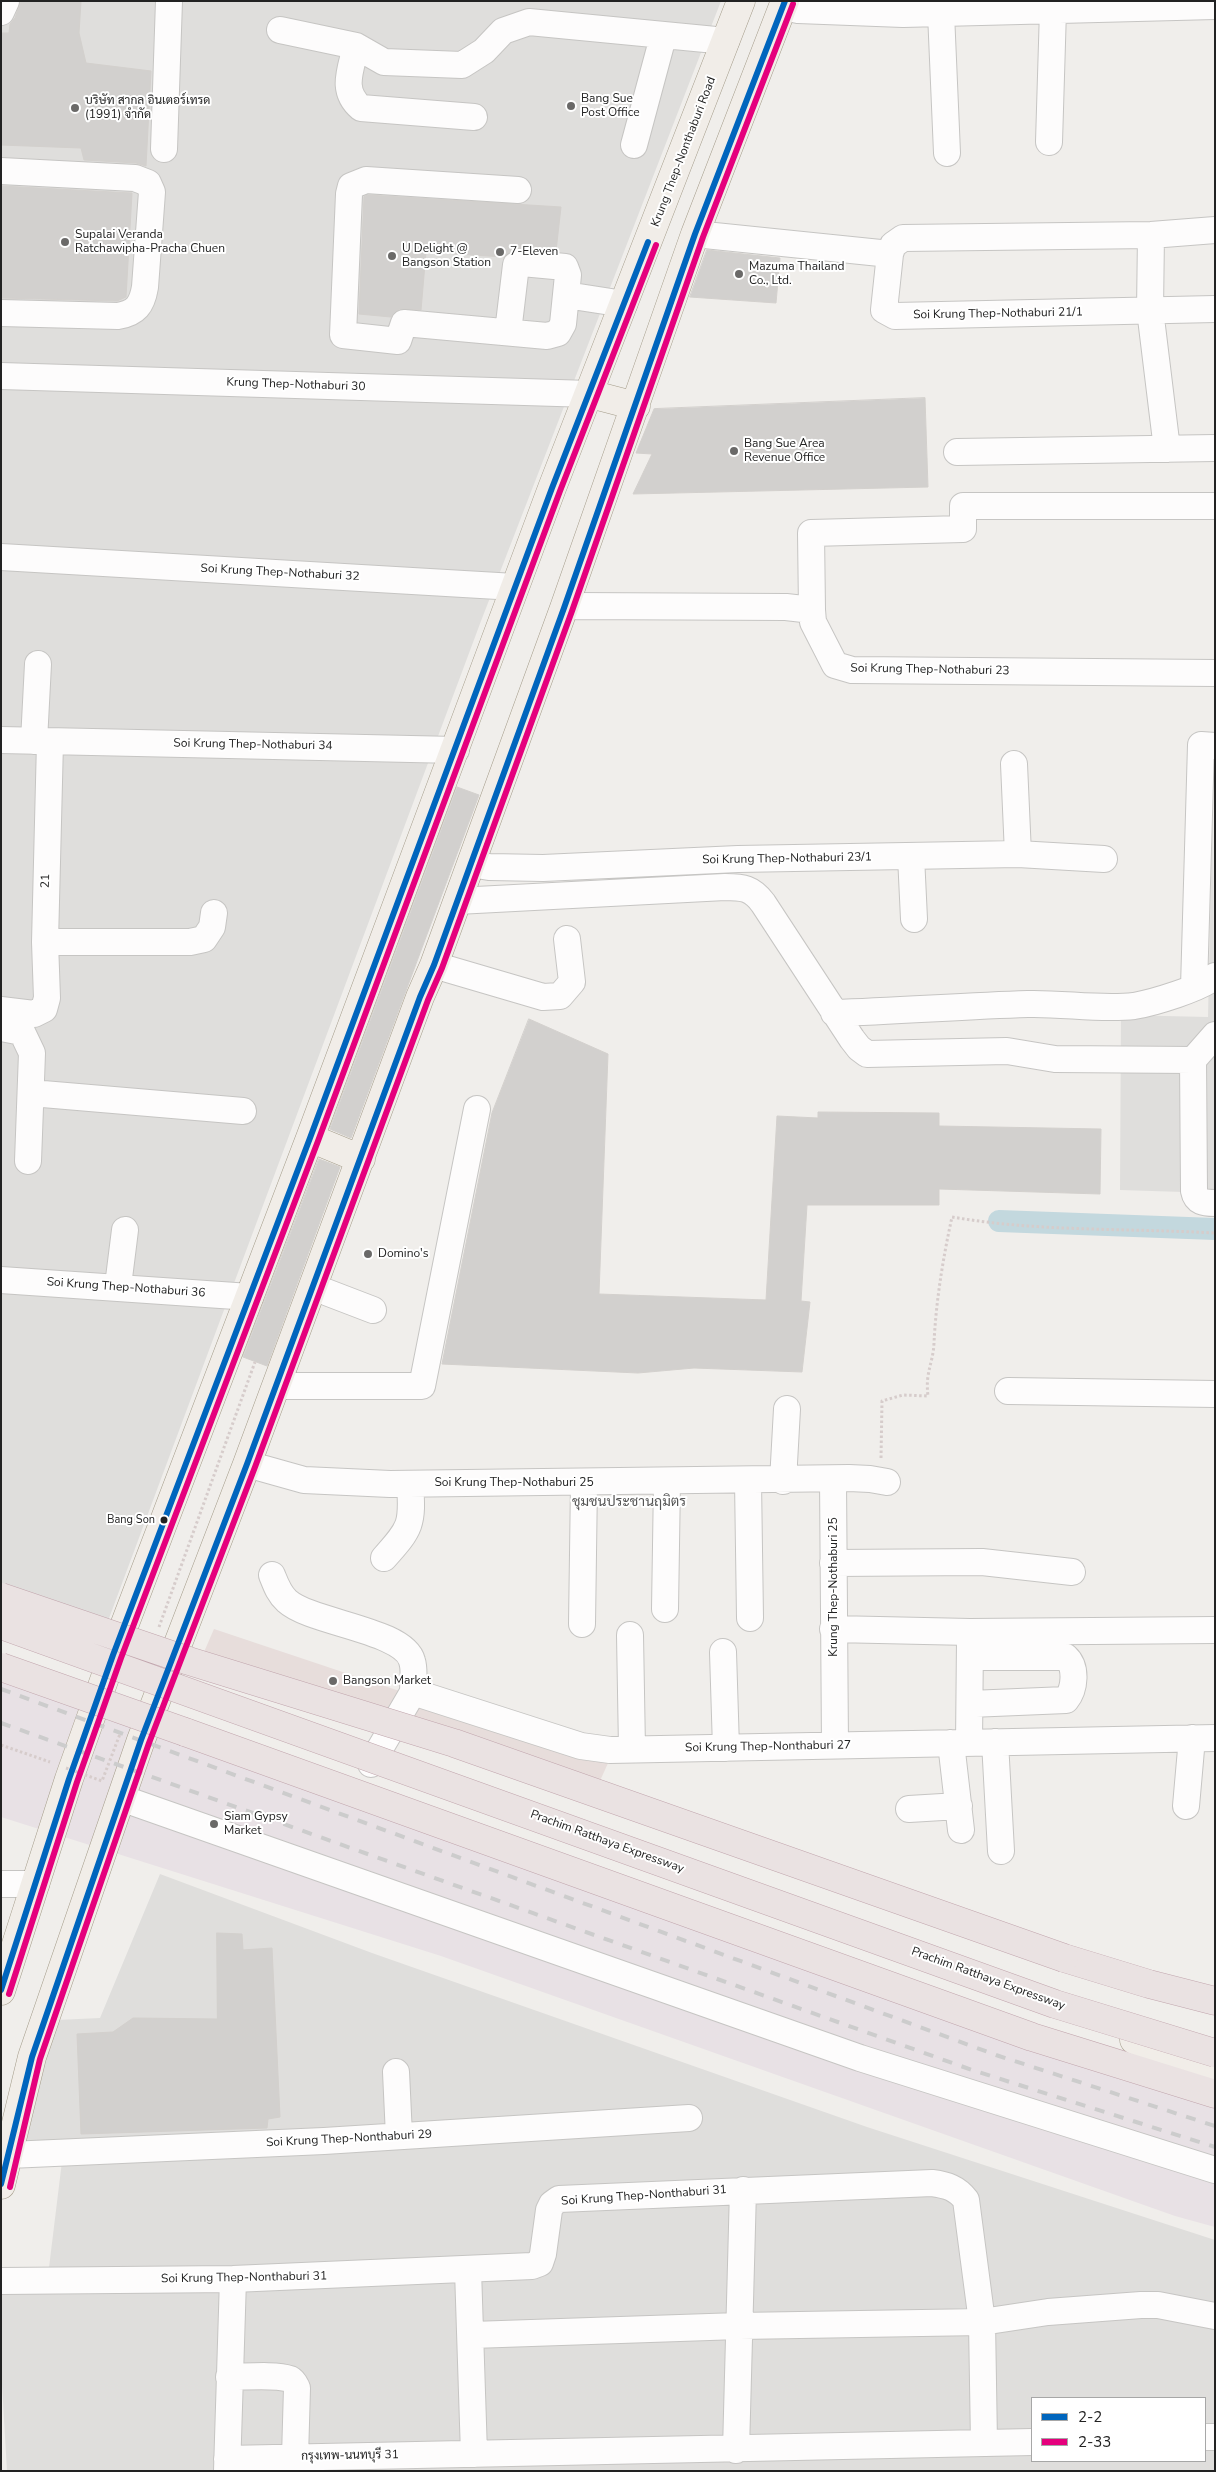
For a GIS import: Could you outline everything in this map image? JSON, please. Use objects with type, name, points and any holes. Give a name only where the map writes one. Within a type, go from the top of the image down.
[{"type":"highway","points":[[1,1597],[189,1661],[454,1743],[1064,1958],[1149,1984],[1215,2001]]},
{"type":"highway","name":"Prachim Ratthaya Expressway","points":[[1,1625],[1055,2004],[1215,2053]]},
{"type":"highway","points":[[1,1667],[1032,2037],[1215,2094]]},
{"type":"main road","name":"Krung Thep-Nonthaburi Road","points":[[1,1991],[113,1655],[456,750],[515,586],[741,1]]},
{"type":"main road","points":[[1,2185],[32,2057],[163,1678],[247,1464],[420,997],[434,965],[564,608],[695,234],[784,4]]},
{"type":"main road","points":[[590,394],[636,406]]},
{"type":"main road","points":[[310,1138],[361,1159]]},
{"type":"main road","points":[[113,1655],[163,1678],[371,1764],[1215,2070]]},
{"type":"street","points":[[1,12],[6,1]]},
{"type":"street","points":[[164,149],[169,1]]},
{"type":"street","points":[[784,4],[829,11],[941,13],[1215,6]]},
{"type":"street","points":[[1049,142],[1053,10]]},
{"type":"street","points":[[941,13],[947,154]]},
{"type":"street","points":[[280,30],[356,46],[384,62],[462,66],[484,51],[503,31],[529,22],[663,37],[726,41]]},
{"type":"street","points":[[634,145],[663,37]]},
{"type":"street","points":[[356,46],[348,90],[353,101],[362,108],[474,117]]},
{"type":"street","points":[[1,171],[135,178],[148,183],[152,192],[144,287],[142,301],[137,309],[129,314],[118,316],[1,313]]},
{"type":"street","points":[[508,332],[514,269],[517,263],[565,267],[568,275],[563,324],[558,333],[547,336],[404,323],[398,341],[343,335],[349,194],[351,186],[366,180],[518,190]]},
{"type":"street","points":[[695,234],[890,254],[893,244],[903,238],[1151,236],[1215,230]]},
{"type":"street","points":[[1151,236],[1150,310],[1167,449]]},
{"type":"street","name":"Soi Krung Thep-Nothaburi 21/1","points":[[890,254],[884,310],[895,316],[1215,308]]},
{"type":"street","points":[[566,295],[624,304]]},
{"type":"street","name":"Krung Thep-Nothaburi 30","points":[[1,376],[590,394]]},
{"type":"street","points":[[957,452],[1215,448]]},
{"type":"street","points":[[564,608],[572,606],[786,607],[812,610],[810,533],[963,530],[963,506],[1215,506]]},
{"type":"street","name":"Soi Krung Thep-Nothaburi 32","points":[[1,557],[515,586]]},
{"type":"street","name":"Soi Krung Thep-Nothaburi 23","points":[[812,610],[813,622],[835,665],[852,670],[1215,673]]},
{"type":"street","name":"21","points":[[1,1010],[34,1014],[44,1009],[46,998],[42,742],[38,664]]},
{"type":"street","name":"Soi Krung Thep-Nothaburi 34","points":[[1,740],[456,750]]},
{"type":"street","points":[[834,1013],[1029,1004],[1132,1006],[1168,998],[1205,981],[1201,745],[1215,746]]},
{"type":"street","points":[[1014,764],[1018,854]]},
{"type":"street","name":"Soi Krung Thep-Nothaburi 23/1","points":[[471,864],[489,867],[543,868],[738,859],[1018,854],[1104,859]]},
{"type":"street","points":[[911,856],[914,919]]},
{"type":"street","points":[[456,901],[725,886],[748,888],[755,892],[859,1048],[868,1054],[1007,1051],[1055,1059],[1193,1060]]},
{"type":"street","points":[[45,942],[190,942],[204,939],[212,927],[214,912]]},
{"type":"street","points":[[434,965],[543,997],[560,996],[572,982],[567,939]]},
{"type":"street","points":[[1,1028],[22,1032],[32,1053],[28,1161]]},
{"type":"street","points":[[1215,1035],[1193,1060],[1194,1191],[1196,1198],[1200,1201],[1215,1203]]},
{"type":"street","points":[[31,1093],[242,1111]]},
{"type":"street","points":[[276,1386],[422,1386],[477,1109]]},
{"type":"street","points":[[118,1286],[125,1230]]},
{"type":"street","name":"Soi Krung Thep-Nothaburi 36","points":[[1,1280],[118,1286],[250,1297]]},
{"type":"street","points":[[313,1287],[373,1310]]},
{"type":"street","points":[[1008,1391],[1215,1394]]},
{"type":"street","points":[[787,1410],[783,1480],[870,1478],[884,1475]]},
{"type":"street","name":"Soi Krung Thep-Nothaburi 25","points":[[247,1464],[304,1480],[410,1484],[783,1480]]},
{"type":"street","name":"Krung Thep-Nothaburi 25","points":[[833,1479],[835,1745]]},
{"type":"street","points":[[748,1481],[750,1618]]},
{"type":"street","points":[[664,1609],[667,1482]]},
{"type":"street","points":[[582,1624],[584,1483]]},
{"type":"street","points":[[384,1558],[410,1525],[412,1512],[410,1484]]},
{"type":"street","points":[[833,1563],[982,1562],[1072,1572]]},
{"type":"street","points":[[272,1575],[278,1590],[288,1602],[403,1647],[412,1660],[413,1692],[386,1743],[371,1764]]},
{"type":"street","points":[[1,1610],[113,1655]]},
{"type":"street","points":[[834,1629],[1066,1657],[1070,1661],[1073,1677],[1071,1694],[1066,1700],[970,1704]]},
{"type":"street","points":[[970,1644],[1215,1630]]},
{"type":"street","points":[[630,1635],[632,1749]]},
{"type":"street","points":[[909,1809],[960,1818],[960,1743],[970,1704],[970,1644]]},
{"type":"street","points":[[723,1652],[726,1748]]},
{"type":"street","name":"Soi Krung Thep-Nonthaburi 27","points":[[413,1692],[581,1746],[610,1750],[1203,1738]]},
{"type":"street","points":[[1186,1806],[1203,1738]]},
{"type":"street","points":[[995,1742],[1001,1852]]},
{"type":"street","points":[[121,1798],[860,2058],[1215,2170]]},
{"type":"street","points":[[1,1884],[36,1884]]},
{"type":"street","points":[[396,2072],[399,2136]]},
{"type":"street","name":"Soi Krung Thep-Nonthaburi 29","points":[[9,2155],[399,2136],[689,2118]]},
{"type":"street","name":"Soi Krung Thep-Nonthaburi 31","points":[[1,2281],[233,2279],[532,2266],[540,2263],[549,2210],[552,2204],[559,2199],[932,2183],[948,2185],[960,2192],[966,2200],[982,2322],[984,2443]]},
{"type":"street","points":[[736,2450],[743,2190]]},
{"type":"street","points":[[468,2270],[472,2335],[474,2454]]},
{"type":"street","points":[[227,2465],[233,2279]]},
{"type":"street","points":[[472,2335],[739,2326],[982,2322],[1048,2312],[1141,2305],[1158,2306],[1215,2316]]},
{"type":"street","points":[[229,2377],[278,2378],[294,2382],[297,2388],[295,2457]]},
{"type":"street","name":"กรุงเทพ-นนทบุรี 31","points":[[227,2465],[295,2457],[736,2450],[1031,2442]]},
{"type":"path","points":[[884,1475],[882,1401],[903,1395],[928,1396],[926,1379],[934,1344],[933,1321],[952,1217],[995,1224],[1037,1227],[1215,1233]]},
{"type":"path","points":[[157,1632],[255,1362]]},
{"type":"path","points":[[1,1745],[102,1781],[122,1725]]},
{"type":"shaded area","points":[[1,1],[721,1],[481,621],[102,1637],[1,1600]]},
{"type":"shaded area","points":[[1213,786],[1215,1193],[1120,1190],[1121,1015],[1208,1017]]},
{"type":"shaded area","name":"Bangson Market","points":[[214,1629],[609,1761],[599,1783],[204,1652]]},
{"type":"shaded area","points":[[1,1676],[1119,2079],[1215,2107],[1215,2227],[1175,2216],[441,1956],[1,1817]]},
{"type":"shaded area","points":[[160,1874],[372,1953],[867,2127],[1215,2240],[1215,2471],[7,2471],[1,2367],[1,2293],[46,2292],[64,2145],[22,2142],[57,2020],[100,2018]]},
{"type":"building","name":"บริษัท สากล อินเตอร์เทรด (1991) จำกัด","points":[[21,1],[81,1],[79,33],[86,63],[151,71],[146,166],[136,163],[84,160],[81,148],[1,145],[1,33],[9,33],[10,24],[15,18]]},
{"type":"building","name":"Supalai Veranda Ratchawipha-Pracha Chuen","points":[[1,186],[132,193],[126,297],[117,301],[1,298]]},
{"type":"building","name":"U Delight @ Bangson Station","points":[[368,195],[561,207],[556,251],[523,248],[511,251],[504,257],[426,252],[421,310],[399,309],[391,317],[359,314],[364,197]]},
{"type":"building","points":[[707,250],[780,258],[776,303],[690,297]]},
{"type":"building","points":[[925,398],[928,487],[633,494],[652,454],[636,453],[654,409]]},
{"type":"building","points":[[457,787],[479,795],[351,1138],[330,1129]]},
{"type":"building","points":[[529,1019],[608,1054],[599,1294],[766,1300],[777,1116],[818,1118],[818,1112],[939,1113],[939,1126],[1101,1129],[1100,1194],[939,1189],[939,1205],[807,1205],[801,1301],[810,1302],[802,1372],[694,1368],[638,1373],[442,1364],[492,1113]]},
{"type":"building","points":[[319,1159],[340,1167],[267,1366],[243,1357]]},
{"type":"building","points":[[217,1933],[242,1934],[243,1950],[272,1948],[280,2117],[268,2119],[267,2128],[81,2134],[77,2034],[113,2032],[133,2018],[217,2019]]},
{"type":"waterway","points":[[999,1221],[1215,1229]]},
{"type":"railway","points":[[1,1689],[996,2055],[1215,2126]]},
{"type":"railway","points":[[1,1723],[972,2070],[1215,2147]]},
{"type":"transit line","name":"2-2","points":[[1,2184],[32,2057],[141,1740],[247,1464],[420,997],[434,965],[564,608],[695,234],[785,1]]},
{"type":"transit line","name":"2-33","points":[[10,2187],[40,2059],[149,1743],[255,1467],[428,1000],[442,968],[572,611],[703,237],[793,4]]},
{"type":"transit line","name":"2-2","points":[[1,1990],[69,1779],[113,1655],[310,1138],[552,488],[648,242]]},
{"type":"transit line","name":"2-33","points":[[9,1994],[77,1782],[121,1658],[318,1141],[560,491],[656,245]]},
{"type":"place","name":"Bang Sue Post Office","points":[[571,106]]},
{"type":"place","name":"บริษัท สากล อินเตอร์เทรด (1991) จำกัด","points":[[75,108]]},
{"type":"place","name":"Supalai Veranda Ratchawipha-Pracha Chuen","points":[[65,242]]},
{"type":"place","name":"7-Eleven","points":[[500,252]]},
{"type":"place","name":"U Delight @ Bangson Station","points":[[392,256]]},
{"type":"place","name":"Mazuma Thailand Co., Ltd.","points":[[739,274]]},
{"type":"place","name":"Bang Sue Area Revenue Office","points":[[734,451]]},
{"type":"place","name":"Domino's","points":[[368,1254]]},
{"type":"place","name":"Bang Son","points":[[164,1520]]},
{"type":"place","name":"Bangson Market","points":[[333,1681]]},
{"type":"place","name":"Siam Gypsy Market","points":[[214,1824]]},
{"type":"district","name":"ชุมชนประชานฤมิตร","points":[[629,1503]]}]
